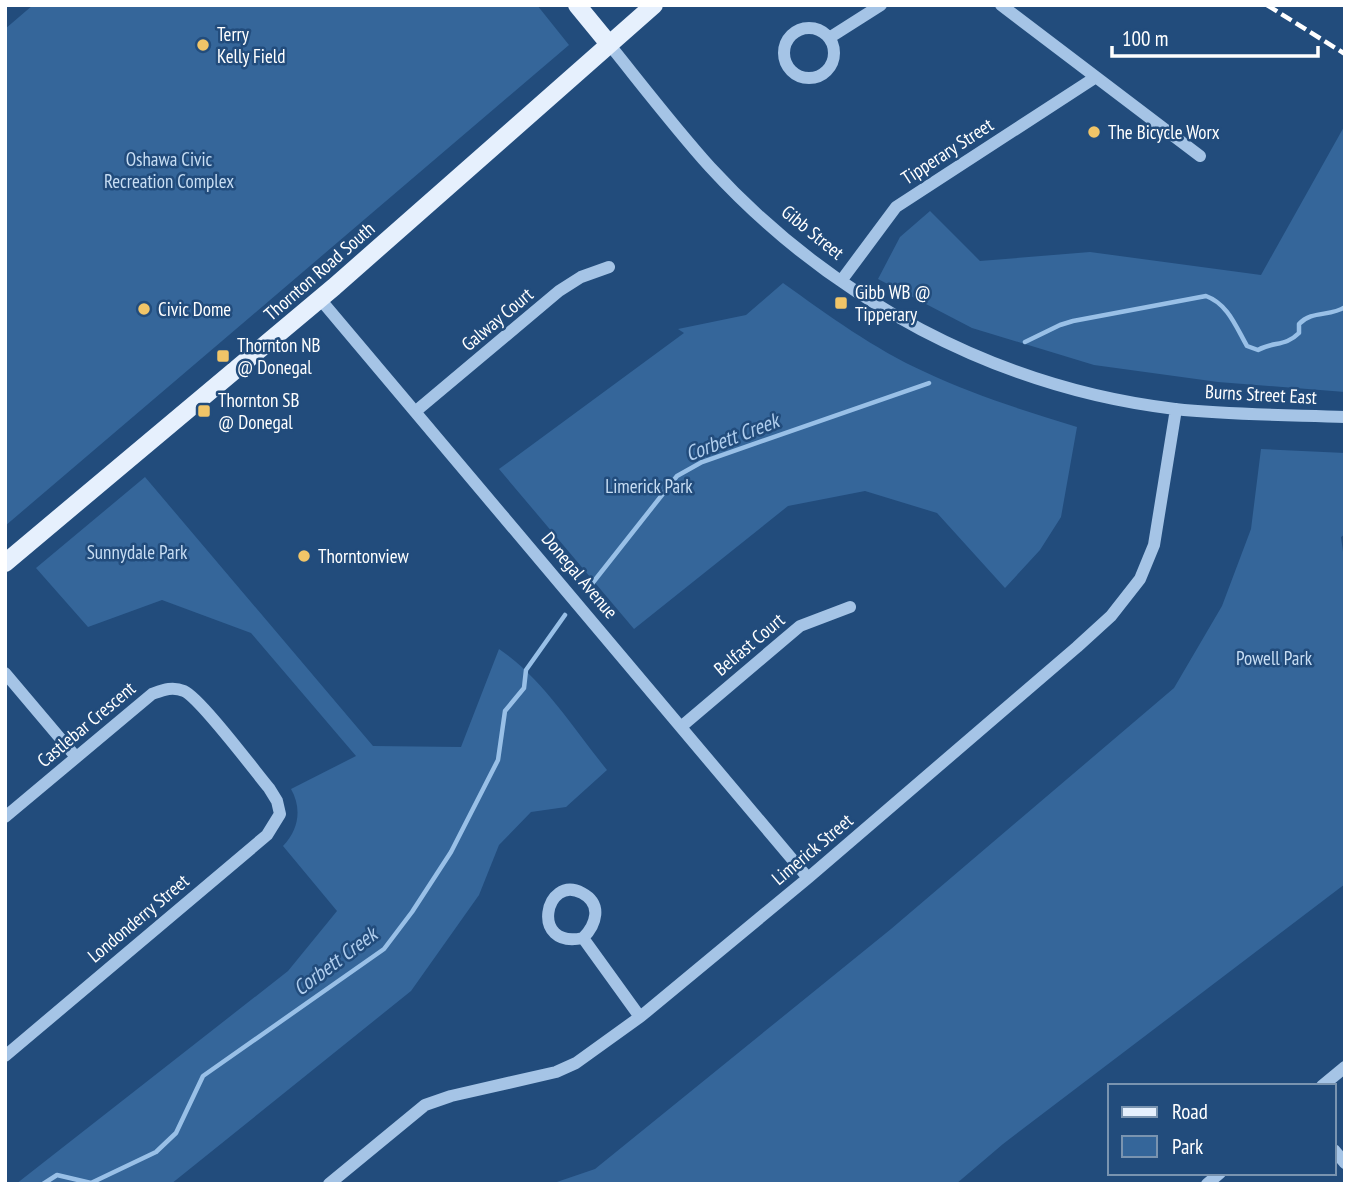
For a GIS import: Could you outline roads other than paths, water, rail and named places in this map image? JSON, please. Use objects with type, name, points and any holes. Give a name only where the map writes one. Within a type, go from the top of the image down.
[{"type":"main road","name":"Gibb Street","points":[[577,5],[609,44]]},
{"type":"main road","name":"Thornton Road South","points":[[5,563],[320,299],[654,5]]},
{"type":"street","points":[[829,38],[881,5]]},
{"type":"street","points":[[1001,5],[1200,156]]},
{"type":"street","points":[[809,27],[819,30],[829,38],[834,54],[832,62],[822,75],[804,78],[789,70],[783,53],[788,38],[794,32],[809,27]]},
{"type":"street","name":"Gibb Street","points":[[609,44],[709,166],[787,240],[841,281],[900,319],[935,338],[1013,371],[1082,391],[1176,409]]},
{"type":"street","name":"Tipperary Street","points":[[841,281],[896,207],[1096,77]]},
{"type":"street","name":"Galway Court","points":[[416,411],[559,291],[581,276],[609,267]]},
{"type":"street","name":"Donegal Avenue","points":[[320,299],[808,878]]},
{"type":"street","name":"Burns Street East","points":[[1176,409],[1345,417]]},
{"type":"street","name":"Limerick Street","points":[[329,1184],[425,1105],[451,1096],[556,1072],[576,1063],[640,1017],[808,878],[1111,616],[1140,579],[1154,545],[1176,409]]},
{"type":"street","name":"Belfast Court","points":[[682,726],[800,626],[850,607]]},
{"type":"street","points":[[5,673],[76,757]]},
{"type":"street","name":"Castlebar Crescent","points":[[5,817],[152,694],[169,688],[186,692],[218,726],[277,801]]},
{"type":"street","name":"Londonderry Street","points":[[5,1056],[267,835],[280,814],[277,801]]},
{"type":"street","points":[[563,892],[582,892],[591,900],[596,910],[596,921],[583,938],[568,940],[560,937],[548,923],[547,911],[550,903],[563,892]]},
{"type":"street","points":[[583,938],[640,1017]]},
{"type":"street","points":[[1324,1084],[1345,1067]]},
{"type":"waterway","name":"Corbett Creek","points":[[1025,342],[1073,321],[1206,296],[1226,310],[1247,346],[1258,350],[1294,337],[1299,333],[1299,324],[1310,317],[1345,307]]},
{"type":"waterway","name":"Corbett Creek","points":[[591,585],[677,476],[702,462],[929,383]]},
{"type":"waterway","name":"Corbett Creek","points":[[43,1184],[57,1175],[91,1183],[156,1152],[176,1133],[203,1076],[384,949],[451,852],[498,760],[505,711],[524,688],[526,670],[565,615]]},
{"type":"railway","points":[[1267,5],[1345,54]]},
{"type":"place","name":"Terry Kelly Field","points":[[203,45]]},
{"type":"place","name":"The Bicycle Worx","points":[[1094,132]]},
{"type":"place","name":"Gibb WB @ Tipperary","points":[[841,303]]},
{"type":"place","name":"Civic Dome","points":[[144,309]]},
{"type":"place","name":"Thornton NB @ Donegal","points":[[223,356]]},
{"type":"place","name":"Thornton SB @ Donegal","points":[[204,411]]},
{"type":"place","name":"Thorntonview","points":[[304,556]]},
{"type":"park label","name":"Oshawa Civic Recreation Complex","points":[[169,170]]},
{"type":"park label","name":"Limerick Park","points":[[649,486]]},
{"type":"park label","name":"Sunnydale Park","points":[[137,552]]},
{"type":"park label","name":"Powell Park","points":[[1274,658]]}]
